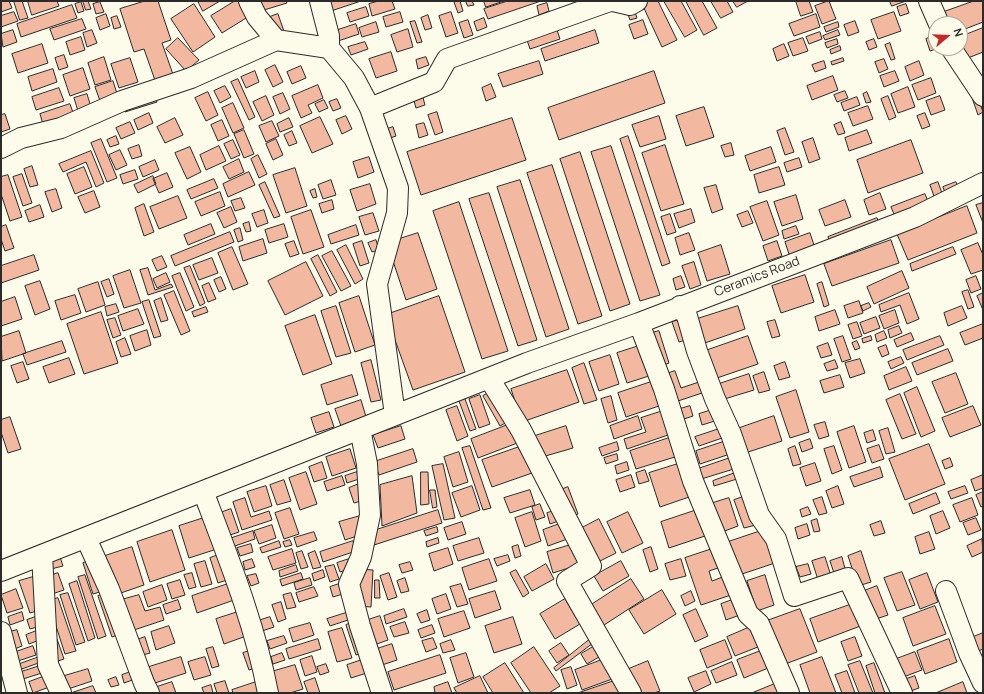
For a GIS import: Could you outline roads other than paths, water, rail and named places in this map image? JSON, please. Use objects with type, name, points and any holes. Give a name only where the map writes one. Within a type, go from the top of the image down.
[{"type":"street","points":[[249,1],[257,17],[276,40]]},
{"type":"street","points":[[320,1],[329,36],[329,48],[354,78],[370,108],[398,188],[397,212],[377,284],[394,415]]},
{"type":"street","points":[[370,108],[434,82],[447,58],[610,1]]},
{"type":"street","points":[[614,1],[630,5],[637,1]]},
{"type":"street","points":[[929,1],[936,16]]},
{"type":"street","points":[[1,148],[21,138],[61,128],[122,101],[191,78],[276,40],[329,48]]},
{"type":"street","points":[[956,56],[983,96]]},
{"type":"street","name":"Ceramics Road","points":[[1,571],[527,363],[639,323],[915,217],[983,183]]},
{"type":"street","points":[[680,306],[687,316],[697,351],[715,399],[731,434],[759,515],[776,539],[794,596],[848,578],[902,693]]},
{"type":"street","points":[[639,323],[664,390],[693,480],[712,530],[748,614],[759,624],[789,693]]},
{"type":"street","points":[[489,378],[521,430],[591,566],[567,581],[631,693]]},
{"type":"street","points":[[360,429],[367,464],[370,515],[361,557],[349,584],[360,626],[382,693]]},
{"type":"street","points":[[203,491],[240,593],[264,673],[268,693]]},
{"type":"street","points":[[86,538],[109,590],[149,693]]},
{"type":"street","points":[[42,555],[48,665],[61,693]]},
{"type":"street","points":[[946,591],[969,653],[983,683]]},
{"type":"street","points":[[1,632],[17,693]]}]
